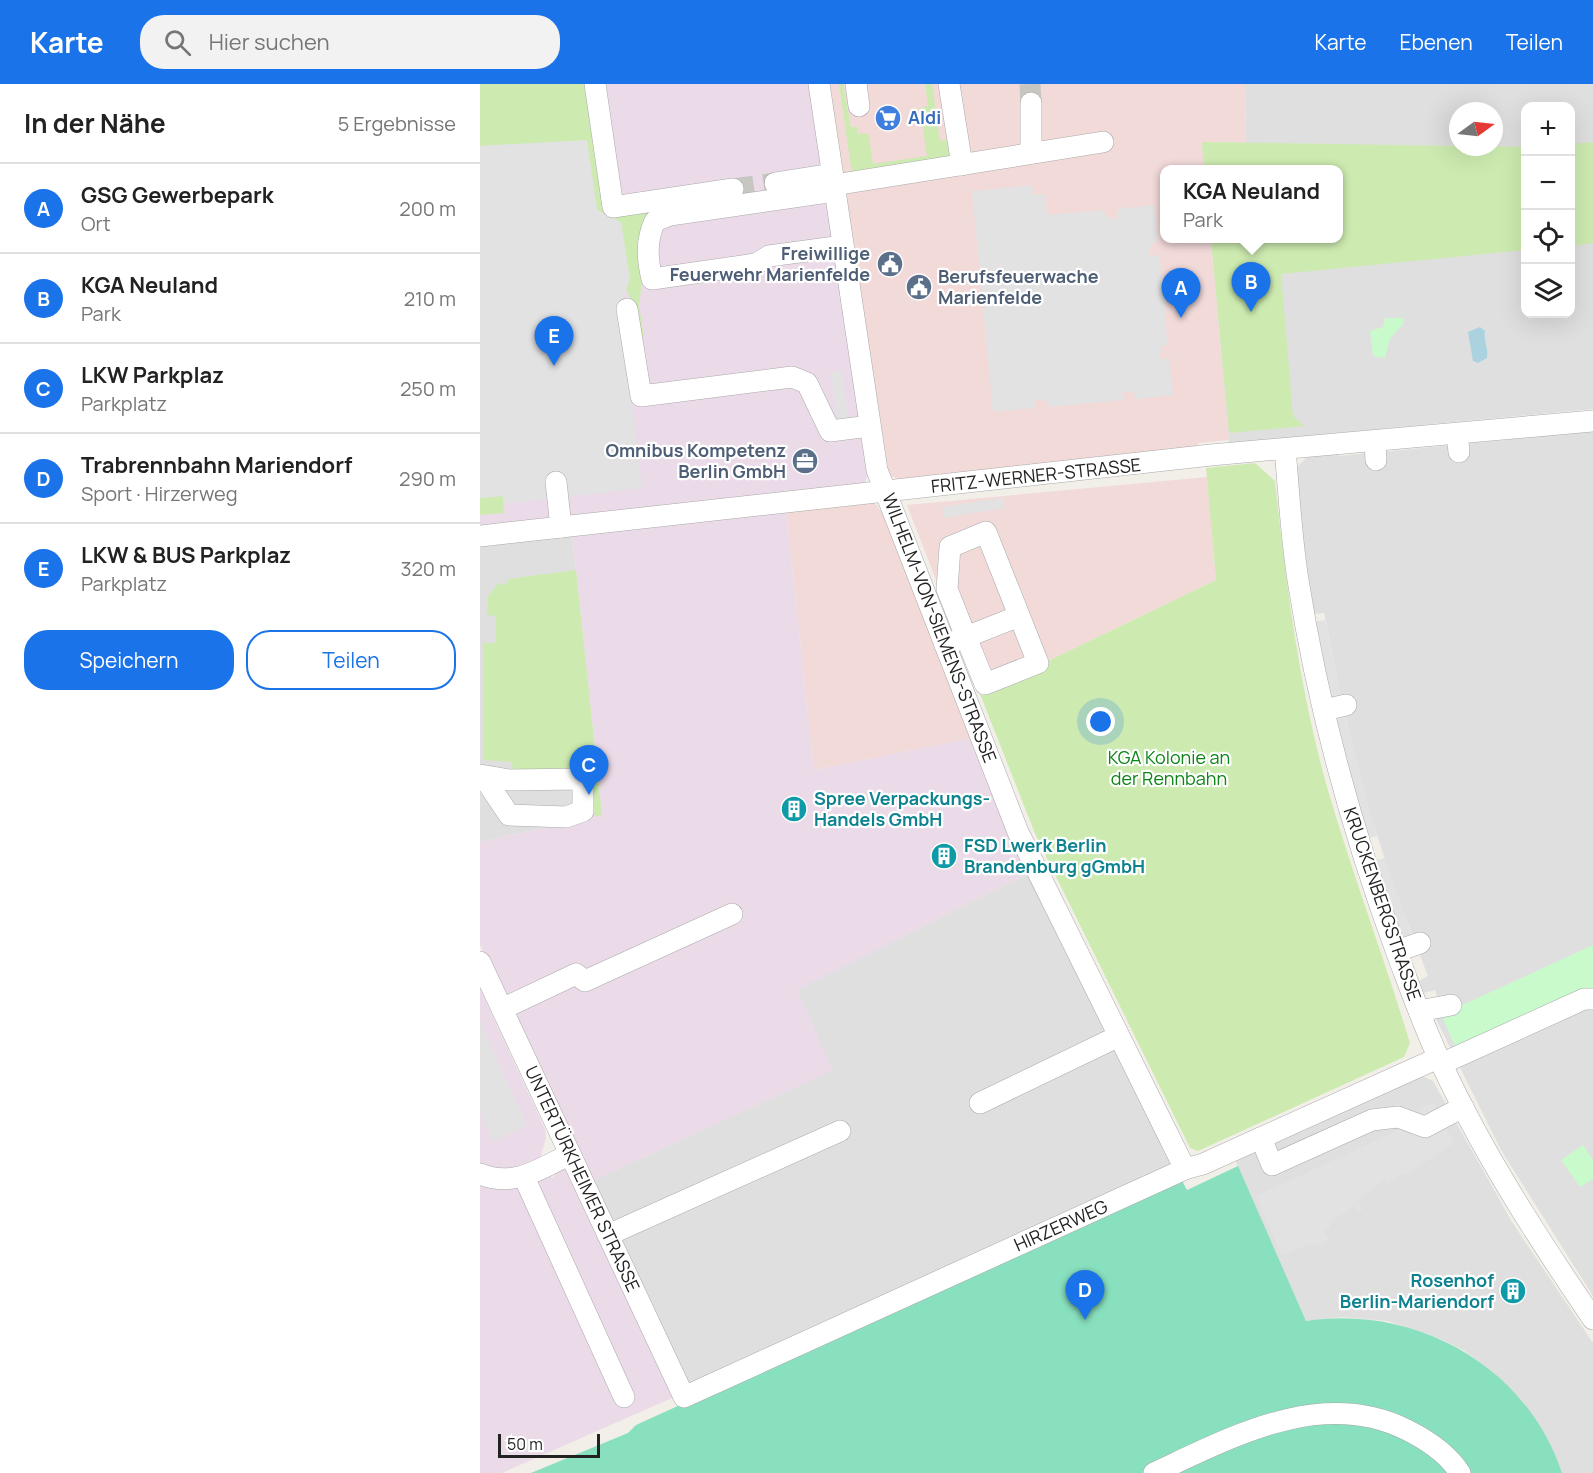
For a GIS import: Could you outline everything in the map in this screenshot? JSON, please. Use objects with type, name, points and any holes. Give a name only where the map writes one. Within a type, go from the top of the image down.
[{"type":"street","points":[[595,84],[613,207],[733,189]]},
{"type":"street","name":"WILHELM-VON-SIEMENS-STRASSE","points":[[819,84],[870,426],[878,470],[885,491],[1018,832],[1185,1169]]},
{"type":"street","points":[[856,84],[859,106]]},
{"type":"street","points":[[949,84],[962,165]]},
{"type":"street","points":[[1030,103],[1031,153]]},
{"type":"street","points":[[843,246],[769,256],[756,264],[652,279],[648,237],[655,221],[670,215],[834,183],[1103,142]]},
{"type":"street","points":[[775,183],[834,183]]},
{"type":"street","points":[[627,309],[641,396],[792,377],[807,383],[830,431],[870,426]]},
{"type":"street","name":"FRITZ-WERNER-STRASSE","points":[[480,536],[1258,451],[1285,449],[1375,451],[1458,443],[1593,421]]},
{"type":"street","name":"KRUCKENBERGSTRASSE","points":[[1285,449],[1298,577],[1324,710],[1362,850],[1397,951],[1440,1061],[1463,1107],[1532,1230],[1593,1319]]},
{"type":"street","points":[[556,482],[561,527]]},
{"type":"street","points":[[986,532],[1038,663],[985,684],[966,637],[947,589],[950,547],[986,532]]},
{"type":"street","points":[[945,645],[1019,616]]},
{"type":"street","points":[[1324,710],[1346,705]]},
{"type":"street","points":[[502,1009],[576,974],[585,981],[732,914]]},
{"type":"street","points":[[1397,951],[1420,943]]},
{"type":"street","name":"UNTERTÜRKHEIMER STRASSE","points":[[480,962],[684,1397]]},
{"type":"street","name":"HIRZERWEG","points":[[684,1397],[1185,1169],[1584,999],[1593,999]]},
{"type":"street","points":[[1419,1011],[1451,1005]]},
{"type":"street","points":[[980,1103],[1119,1036]]},
{"type":"street","points":[[1261,1138],[1272,1165],[1372,1120],[1398,1117],[1425,1127],[1463,1107]]},
{"type":"street","points":[[608,1235],[840,1131]]},
{"type":"street","points":[[480,1174],[495,1180],[525,1177],[570,1154]]},
{"type":"street","points":[[525,1177],[624,1397]]},
{"type":"street","points":[[1154,1473],[1239,1434],[1268,1424],[1288,1418],[1342,1412],[1370,1415],[1412,1432],[1445,1456],[1460,1473]]},
{"type":"shaded area","points":[[480,84],[810,84],[868,474],[865,483],[480,528]]},
{"type":"shaded area","points":[[828,84],[1245,84],[1246,143],[1202,142],[1204,165],[1160,165],[1160,243],[1211,243],[1229,440],[1199,443],[1184,457],[902,481],[889,475]]},
{"type":"shaded area","points":[[1245,84],[1593,84],[1593,409],[1229,443],[1211,243],[1343,243],[1343,165],[1204,165],[1202,142],[1246,143]]},
{"type":"shaded area","points":[[587,140],[597,210],[621,222],[630,278],[620,309],[642,488],[504,504],[503,496],[480,498],[480,146]]},
{"type":"shaded area","points":[[1032,185],[1033,195],[1045,194],[1047,215],[1104,210],[1105,216],[1117,219],[1117,209],[1154,205],[1158,242],[1151,243],[1149,256],[1159,255],[1165,298],[1167,345],[1162,346],[1159,359],[1169,358],[1173,395],[1136,399],[1135,393],[1122,391],[1123,400],[1048,407],[1047,401],[1034,399],[1035,408],[993,412],[972,191]]},
{"type":"shaded area","points":[[841,371],[849,420],[838,422],[830,373]]},
{"type":"shaded area","points":[[1593,431],[1593,1296],[1501,1150],[1428,1003],[1438,998],[1435,990],[1424,993],[1419,981],[1428,976],[1397,895],[1369,811],[1341,699],[1324,613],[1314,614],[1300,520],[1297,467],[1308,456],[1336,452],[1339,456],[1473,443],[1475,439],[1480,442],[1509,440],[1510,435],[1514,435],[1516,439],[1532,437],[1534,433],[1538,433],[1539,436]]},
{"type":"shaded area","points":[[1207,477],[1216,580],[980,694],[907,505]]},
{"type":"shaded area","points":[[1003,498],[1005,508],[944,518],[942,507]]},
{"type":"shaded area","points":[[873,501],[895,528],[976,737],[814,770],[786,510]]},
{"type":"shaded area","points":[[786,510],[814,770],[976,737],[1031,872],[797,990],[833,1070],[590,1182],[480,945],[480,842],[602,815],[572,534]]},
{"type":"shaded area","points":[[572,534],[602,815],[480,842],[480,544]]},
{"type":"shaded area","points":[[1325,620],[1341,699],[1330,701],[1314,622]]},
{"type":"shaded area","points":[[1344,713],[1377,836],[1366,839],[1333,715]]},
{"type":"shaded area","points":[[1385,858],[1413,939],[1403,942],[1374,861]]},
{"type":"shaded area","points":[[1031,872],[1178,1168],[690,1386],[590,1182],[832,1070],[796,990]]},
{"type":"shaded area","points":[[480,989],[545,1129],[546,1138],[541,1155],[552,1178],[564,1165],[680,1400],[672,1398],[502,1473],[480,1473]]},
{"type":"shaded area","points":[[480,1022],[527,1125],[493,1141],[480,1112]]},
{"type":"shaded area","points":[[1422,1076],[1433,1081],[1512,1222],[1593,1343],[1593,1473],[1562,1473],[1548,1440],[1523,1402],[1489,1369],[1463,1350],[1434,1336],[1387,1321],[1343,1317],[1306,1321],[1235,1160]]},
{"type":"shaded area","points":[[1433,1102],[1454,1143],[1407,1174],[1405,1172],[1388,1184],[1385,1180],[1357,1200],[1363,1209],[1359,1212],[1355,1206],[1329,1223],[1331,1226],[1324,1231],[1329,1240],[1321,1245],[1309,1244],[1282,1256],[1256,1196],[1401,1129],[1409,1136],[1425,1127],[1417,1110]]},
{"type":"green space","points":[[480,84],[586,84],[605,208],[622,216],[652,212],[639,305],[644,336],[640,337],[632,301],[626,289],[630,278],[597,210],[587,141],[480,146]]},
{"type":"green space","points":[[839,84],[843,84],[851,127],[857,127],[858,134],[868,133],[873,164],[927,156],[920,108],[928,106],[925,84],[932,84],[940,141],[950,139],[950,153],[947,158],[852,174]]},
{"type":"green space","points":[[1202,142],[1449,146],[1449,156],[1503,156],[1503,147],[1521,147],[1521,250],[1281,274],[1293,416],[1304,426],[1229,433],[1211,243],[1343,243],[1343,165],[1204,165]]},
{"type":"green space","points":[[1593,142],[1593,243],[1575,245],[1575,156],[1575,144]]},
{"type":"green space","points":[[1385,318],[1404,318],[1403,324],[1390,339],[1385,358],[1373,356],[1370,331],[1383,327]]},
{"type":"green space","name":"KGA Kolonie an der Rennbahn","points":[[1255,463],[1275,481],[1295,635],[1317,749],[1357,883],[1410,1043],[1404,1057],[1198,1151],[1190,1148],[1036,836],[980,694],[1216,580],[1206,468]]},
{"type":"green space","points":[[503,496],[504,513],[480,515],[480,498]]},
{"type":"green space","points":[[576,570],[602,815],[595,817],[590,774],[513,774],[512,762],[483,760],[483,643],[496,643],[496,616],[487,615],[488,596],[499,583],[506,585],[508,579]]},
{"type":"green space","points":[[1593,945],[1593,988],[1457,1050],[1441,1015]]},
{"type":"green space","points":[[1583,1145],[1593,1160],[1593,1179],[1580,1187],[1561,1160]]},
{"type":"green space","points":[[1238,1166],[1306,1321],[1347,1318],[1387,1323],[1426,1333],[1462,1350],[1494,1373],[1523,1402],[1545,1435],[1562,1473],[531,1473],[628,1433],[636,1425],[1180,1177],[1187,1190]]},
{"type":"water","points":[[1480,327],[1485,331],[1487,358],[1478,363],[1473,361],[1468,332]]},
{"type":"tunnel","points":[[1030,84],[1031,103]]},
{"type":"tunnel","points":[[733,189],[775,183]]},
{"type":"place","name":"Aldi","points":[[888,118]]},
{"type":"place","name":"Freiwillige Feuerwehr Marienfelde","points":[[890,264]]},
{"type":"place","name":"Berufsfeuerwache Marienfelde","points":[[919,287]]},
{"type":"place","name":"KGA Neuland","points":[[1251,312]]},
{"type":"place","name":"GSG Gewerbepark","points":[[1181,318]]},
{"type":"place","name":"LKW & BUS Parkplaz","points":[[554,366]]},
{"type":"place","name":"Omnibus Kompetenz Berlin GmbH","points":[[805,461]]},
{"type":"place","name":"LKW Parkplaz","points":[[589,795]]},
{"type":"place","name":"Spree Verpackungs- Handels GmbH","points":[[794,809]]},
{"type":"place","name":"FSD Lwerk Berlin Brandenburg gGmbH","points":[[944,856]]},
{"type":"place","name":"Rosenhof Berlin-Mariendorf","points":[[1513,1291]]},
{"type":"place","name":"Trabrennbahn Mariendorf","points":[[1085,1320]]}]
